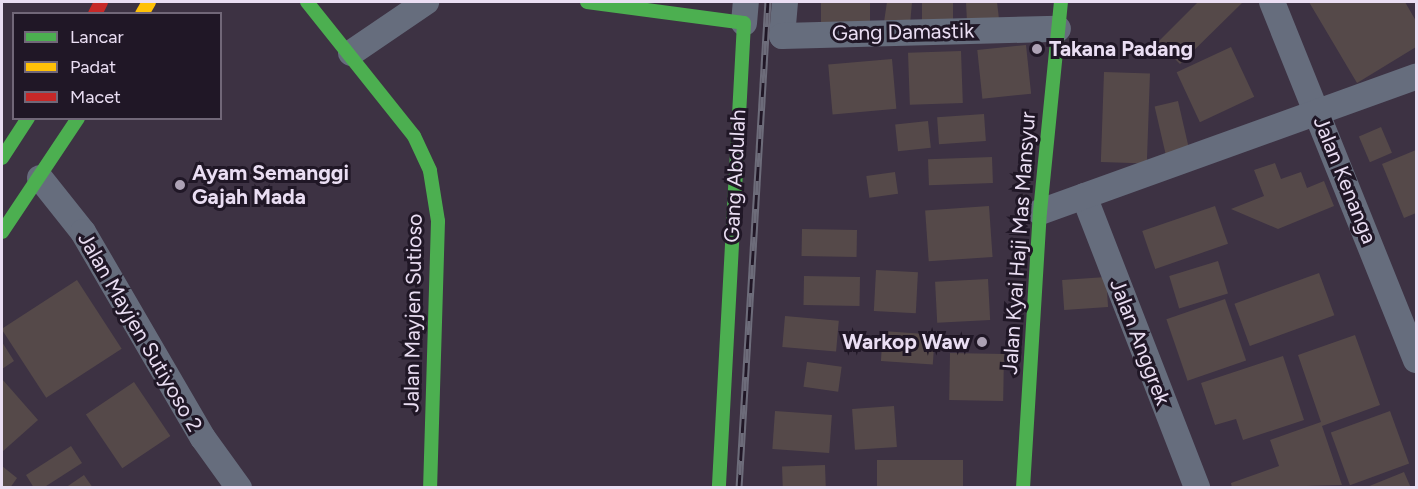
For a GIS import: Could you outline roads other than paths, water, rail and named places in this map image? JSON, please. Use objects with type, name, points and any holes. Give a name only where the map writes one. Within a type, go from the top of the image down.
[{"type":"street","name":"Jalan Mayjen Sutioso","points":[[307,2],[351,53],[414,136],[430,171],[436,199],[430,488]]},
{"type":"street","points":[[351,53],[426,2]]},
{"type":"street","name":"Gang Abdulah","points":[[587,2],[745,12],[719,488]]},
{"type":"street","name":"Gang Damastik","points":[[785,2],[782,36],[1058,29]]},
{"type":"street","name":"Jalan Kyai Haji Mas Mansyur","points":[[1023,488],[1040,212],[1061,2]]},
{"type":"street","name":"Jalan Kenanga","points":[[1272,2],[1416,360]]},
{"type":"street","points":[[1040,212],[1416,77]]},
{"type":"street","points":[[2,158],[27,120]]},
{"type":"street","points":[[2,232],[77,120]]},
{"type":"street","name":"Jalan Mayjen Sutiyoso 2","points":[[40,178],[83,232],[203,438],[238,488]]},
{"type":"street","name":"Jalan Anggrek","points":[[1084,196],[1197,488]]},
{"type":"railway","points":[[739,488],[768,2]]},
{"type":"place","name":"Takana Padang","points":[[1037,49]]},
{"type":"place","name":"Ayam Semanggi Gajah Mada","points":[[180,185]]},
{"type":"place","name":"Warkop Waw","points":[[982,342]]}]
